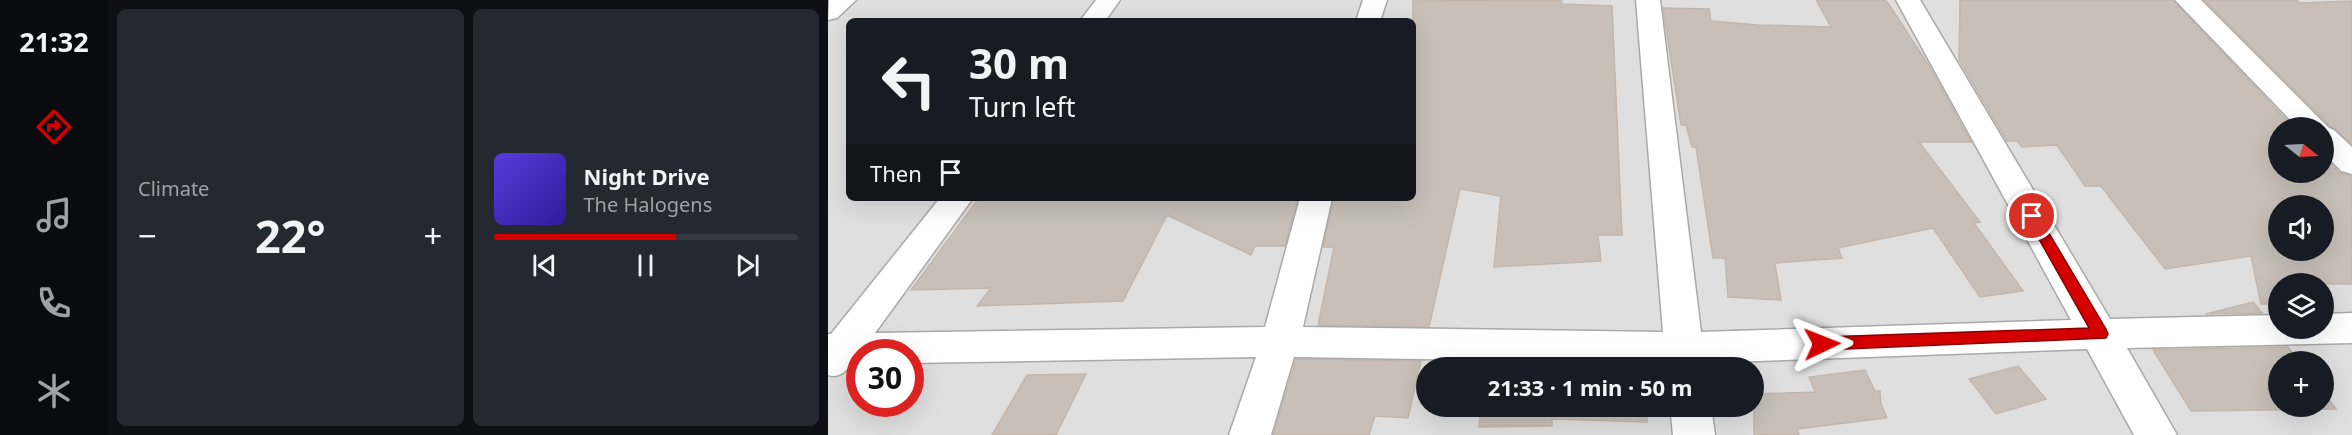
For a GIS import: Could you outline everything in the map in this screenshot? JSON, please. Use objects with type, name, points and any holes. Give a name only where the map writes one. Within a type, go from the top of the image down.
[{"type":"street","points":[[828,13],[844,0]]},
{"type":"street","points":[[1094,18],[1108,0]]},
{"type":"street","points":[[1369,18],[1375,0]]},
{"type":"street","points":[[1648,0],[1684,357]]},
{"type":"street","points":[[1908,0],[2156,435]]},
{"type":"street","points":[[2187,0],[2304,117]]},
{"type":"street","points":[[2334,146],[2352,164]]},
{"type":"street","points":[[833,354],[955,201]]},
{"type":"street","points":[[1250,435],[1280,342],[1315,201]]},
{"type":"street","points":[[1701,357],[2100,334],[2352,328]]},
{"type":"street","points":[[833,354],[1280,342],[1659,357]]},
{"type":"street","points":[[1692,417],[1694,435]]},
{"type":"shaded area","points":[[828,0],[2352,0],[2352,435],[828,435]]},
{"type":"building","points":[[1562,0],[1561,4],[1612,6],[1622,235],[1598,235],[1601,261],[1494,267],[1501,196],[1460,189],[1429,327],[1318,325],[1334,247],[1323,247],[1333,201],[1416,201],[1416,18],[1413,18],[1413,1]]},
{"type":"building","points":[[1816,0],[1885,0],[1888,3],[1928,64],[1971,142],[1919,142],[1980,222],[1974,223],[2023,291],[1980,297],[1933,228],[1838,248],[1842,258],[1775,263],[1781,300],[1728,297],[1725,258],[1713,258],[1696,147],[1692,147],[1686,125],[1681,125],[1663,8],[1709,9],[1711,21],[1831,27]]},
{"type":"building","points":[[1960,0],[2173,0],[2284,117],[2268,117],[2268,183],[2334,183],[2334,167],[2339,173],[2352,176],[2352,284],[2334,284],[2334,273],[2268,273],[2268,304],[2261,304],[2251,256],[2165,269],[2101,186],[2085,186],[2057,145],[2022,147],[2017,141],[2007,141],[1959,60]]},
{"type":"building","points":[[2204,0],[2296,0],[2300,3],[2352,1],[2352,144],[2334,129],[2334,117],[2321,117]]},
{"type":"building","points":[[977,201],[1297,201],[1285,246],[1255,246],[1251,255],[1167,215],[1123,301],[977,306],[991,288],[911,290]]},
{"type":"building","points":[[2253,302],[2262,313],[2206,314]]},
{"type":"building","points":[[2288,347],[2291,351],[2268,351],[2268,410],[2191,411],[2153,350]]},
{"type":"building","points":[[1296,359],[1416,361],[1416,383],[1408,418],[1375,416],[1369,435],[1273,435]]},
{"type":"building","points":[[2018,366],[2046,399],[1996,414],[1969,379]]},
{"type":"building","points":[[1865,370],[1875,391],[1880,391],[1881,404],[1887,418],[1797,429],[1799,435],[1754,435],[1754,417],[1764,417],[1764,394],[1815,392],[1809,377]]},
{"type":"building","points":[[1086,374],[1056,435],[992,435],[1027,375]]},
{"type":"building","points":[[1480,417],[1647,417],[1647,422],[1552,419],[1552,426],[1479,427]]},
{"type":"route","points":[[1822,344],[2100,334],[2032,216]]}]
